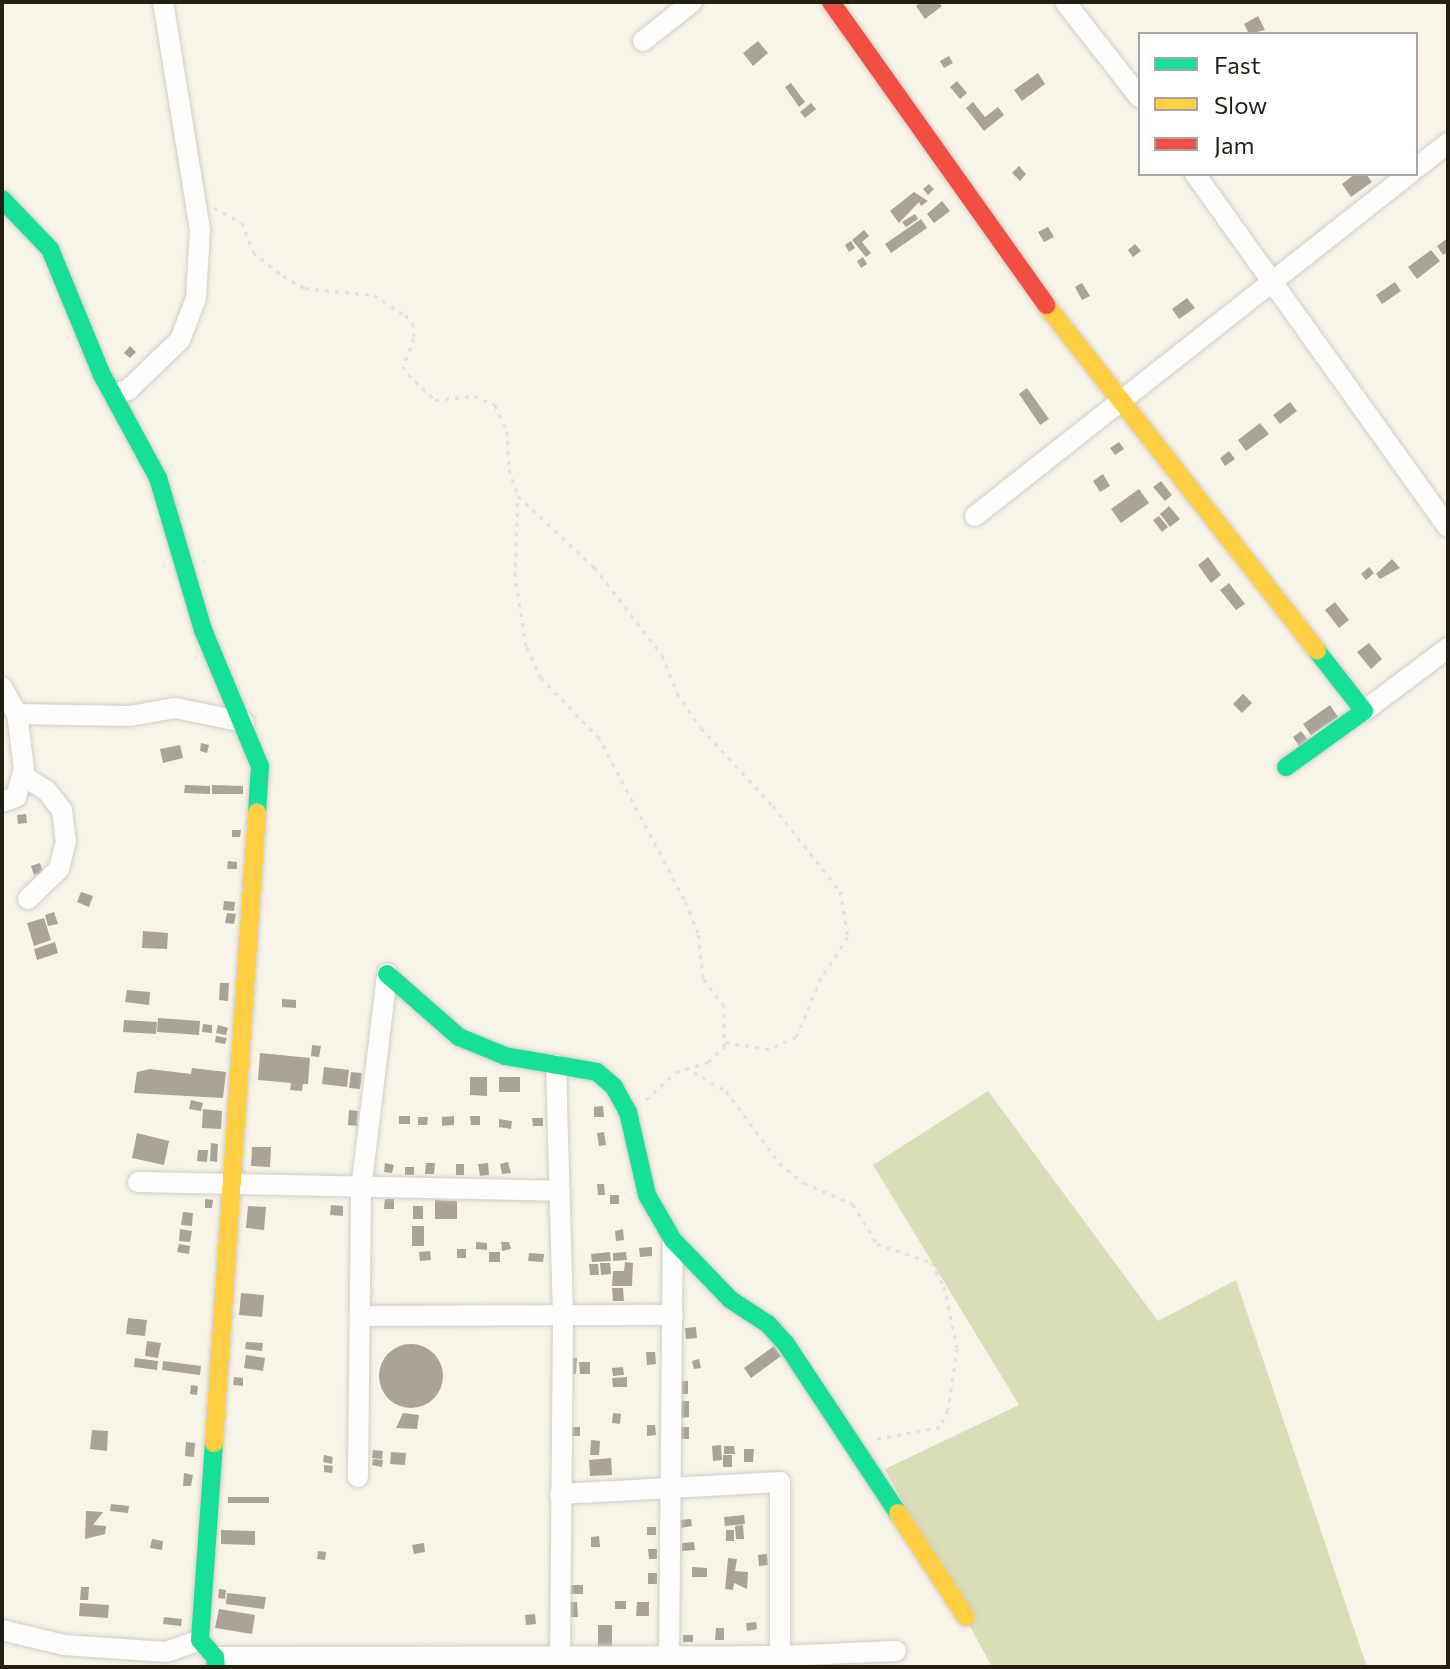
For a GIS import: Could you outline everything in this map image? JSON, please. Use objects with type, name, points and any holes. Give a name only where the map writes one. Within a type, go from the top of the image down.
[{"type":"street","points":[[113,393],[139,382],[191,322],[199,244],[197,209],[163,2]]},
{"type":"street","points":[[643,41],[692,2]]},
{"type":"street","points":[[831,2],[945,166],[1121,401],[1364,711]]},
{"type":"street","points":[[1065,2],[1138,95]]},
{"type":"street","points":[[1418,166],[1448,143]]},
{"type":"street","points":[[1196,176],[1448,527]]},
{"type":"street","points":[[975,516],[1406,176]]},
{"type":"street","points":[[2,199],[50,249],[113,393],[158,478],[203,630],[260,766],[228,1186],[200,1640],[216,1662],[899,1662]]},
{"type":"street","points":[[1286,767],[1448,648]]},
{"type":"street","points":[[2,687],[17,714],[23,776],[16,797],[2,802]]},
{"type":"street","points":[[17,714],[130,716],[175,708],[244,722]]},
{"type":"street","points":[[23,776],[47,791],[62,810],[66,841],[59,869],[28,899]]},
{"type":"street","points":[[387,974],[459,1037],[505,1056],[597,1072],[624,1105],[647,1195],[673,1240],[731,1300],[768,1324],[786,1344],[966,1617]]},
{"type":"street","points":[[358,1477],[361,1190],[387,974]]},
{"type":"street","points":[[556,1065],[563,1315],[560,1662]]},
{"type":"street","points":[[138,1182],[361,1190],[560,1191]]},
{"type":"street","points":[[669,1662],[673,1240]]},
{"type":"street","points":[[360,1316],[673,1315]]},
{"type":"street","points":[[560,1494],[780,1482],[780,1662]]},
{"type":"street","points":[[2,1630],[64,1645],[166,1652],[200,1640]]},
{"type":"path","points":[[197,209],[226,211],[242,222],[253,252],[305,288],[374,295],[405,315],[413,323],[414,338],[403,366],[435,400],[474,396],[495,405],[507,431],[509,469],[518,496],[515,576],[526,646],[541,678],[599,738],[684,899],[698,933],[703,978],[724,1006],[724,1042],[708,1062],[685,1067],[642,1104],[624,1105]]},
{"type":"path","points":[[518,496],[594,567],[662,655],[677,693],[701,728],[773,806],[840,891],[848,937],[821,978],[796,1037],[769,1049],[724,1042]]},
{"type":"path","points":[[685,1067],[726,1091],[779,1163],[804,1183],[853,1204],[877,1244],[931,1262],[944,1286],[957,1348],[940,1427],[850,1441]]},
{"type":"green space","points":[[988,1091],[1158,1321],[1236,1280],[1367,1667],[992,1667],[885,1469],[1019,1405],[873,1165]]},
{"type":"building","points":[[921,2],[938,2],[942,6],[925,19],[916,6]]},
{"type":"building","points":[[1258,16],[1265,30],[1248,32],[1244,24]]},
{"type":"building","points":[[758,41],[768,53],[753,66],[743,53]]},
{"type":"building","points":[[949,56],[953,63],[944,68],[940,61]]},
{"type":"building","points":[[1038,73],[1045,84],[1022,101],[1014,90]]},
{"type":"building","points":[[957,81],[967,93],[960,99],[950,87]]},
{"type":"building","points":[[791,83],[805,102],[799,107],[785,87]]},
{"type":"building","points":[[973,102],[985,117],[998,107],[1004,115],[984,131],[966,108]]},
{"type":"building","points":[[811,103],[816,109],[805,118],[800,112]]},
{"type":"building","points":[[1019,166],[1026,174],[1020,181],[1012,173]]},
{"type":"building","points":[[1352,176],[1368,176],[1372,182],[1351,197],[1342,184]]},
{"type":"building","points":[[929,184],[934,189],[928,195],[923,189]]},
{"type":"building","points":[[914,192],[928,201],[921,206],[919,202],[899,223],[890,211]]},
{"type":"building","points":[[942,201],[950,211],[934,223],[927,214]]},
{"type":"building","points":[[915,214],[918,219],[906,227],[902,222]]},
{"type":"building","points":[[921,219],[927,228],[891,253],[885,244]]},
{"type":"building","points":[[1048,227],[1054,237],[1044,242],[1038,232]]},
{"type":"building","points":[[864,230],[869,236],[862,242],[871,253],[866,257],[852,240]]},
{"type":"building","points":[[1448,238],[1448,252],[1443,255],[1437,246]]},
{"type":"building","points":[[851,241],[855,248],[849,252],[845,245]]},
{"type":"building","points":[[1135,244],[1141,251],[1133,257],[1128,250]]},
{"type":"building","points":[[1431,250],[1440,261],[1417,279],[1408,267]]},
{"type":"building","points":[[863,257],[867,264],[861,268],[857,261]]},
{"type":"building","points":[[1395,282],[1401,291],[1382,304],[1376,295]]},
{"type":"building","points":[[1082,283],[1090,296],[1082,300],[1075,287]]},
{"type":"building","points":[[1187,298],[1195,308],[1179,319],[1172,309]]},
{"type":"building","points":[[130,346],[136,352],[130,358],[124,353]]},
{"type":"building","points":[[1027,388],[1049,419],[1040,425],[1019,394]]},
{"type":"building","points":[[1290,402],[1297,411],[1280,424],[1273,415]]},
{"type":"building","points":[[1260,423],[1269,434],[1246,451],[1238,440]]},
{"type":"building","points":[[1119,442],[1124,449],[1115,455],[1110,448]]},
{"type":"building","points":[[1229,451],[1235,459],[1225,466],[1220,458]]},
{"type":"building","points":[[1103,474],[1110,486],[1100,492],[1093,481]]},
{"type":"building","points":[[1161,481],[1172,495],[1165,501],[1153,487]]},
{"type":"building","points":[[1139,489],[1149,503],[1121,523],[1111,509]]},
{"type":"building","points":[[1169,506],[1180,519],[1170,527],[1160,514]]},
{"type":"building","points":[[1159,516],[1168,527],[1162,532],[1153,520]]},
{"type":"building","points":[[1208,557],[1221,575],[1211,583],[1198,565]]},
{"type":"building","points":[[1392,559],[1400,568],[1380,579],[1376,574]]},
{"type":"building","points":[[1369,567],[1374,573],[1366,580],[1361,574]]},
{"type":"building","points":[[1229,583],[1245,604],[1236,610],[1220,590]]},
{"type":"building","points":[[1335,602],[1349,620],[1339,628],[1325,610]]},
{"type":"building","points":[[1369,643],[1382,659],[1371,669],[1357,652]]},
{"type":"building","points":[[1243,694],[1252,703],[1242,713],[1233,704]]},
{"type":"building","points":[[1330,705],[1338,717],[1311,735],[1303,724]]},
{"type":"building","points":[[1301,731],[1308,740],[1299,746],[1293,737]]},
{"type":"building","points":[[201,743],[209,745],[207,753],[200,751]]},
{"type":"building","points":[[180,745],[183,758],[163,763],[160,749]]},
{"type":"building","points":[[185,785],[210,786],[210,794],[184,793]]},
{"type":"building","points":[[212,785],[243,786],[243,794],[212,794]]},
{"type":"building","points":[[26,814],[27,823],[18,824],[17,815]]},
{"type":"building","points":[[232,830],[241,830],[240,837],[232,837]]},
{"type":"building","points":[[228,861],[237,862],[237,869],[227,869]]},
{"type":"building","points":[[40,863],[43,872],[34,875],[31,866]]},
{"type":"building","points":[[81,892],[93,896],[89,907],[77,902]]},
{"type":"building","points":[[224,901],[235,902],[234,911],[223,910]]},
{"type":"building","points":[[54,912],[58,924],[48,926],[45,915]]},
{"type":"building","points":[[227,913],[236,914],[234,924],[225,923]]},
{"type":"building","points":[[44,918],[51,940],[34,946],[27,923]]},
{"type":"building","points":[[143,931],[168,933],[167,949],[142,948]]},
{"type":"building","points":[[55,942],[58,953],[37,960],[34,949]]},
{"type":"building","points":[[220,983],[229,983],[228,1001],[219,1000]]},
{"type":"building","points":[[127,990],[150,992],[149,1005],[125,1002]]},
{"type":"building","points":[[282,999],[296,1000],[296,1008],[282,1007]]},
{"type":"building","points":[[158,1018],[200,1021],[199,1035],[157,1032]]},
{"type":"building","points":[[124,1020],[157,1022],[156,1034],[123,1032]]},
{"type":"building","points":[[203,1024],[212,1025],[212,1033],[202,1032]]},
{"type":"building","points":[[218,1025],[228,1028],[226,1035],[216,1033]]},
{"type":"building","points":[[216,1036],[227,1038],[225,1044],[215,1042]]},
{"type":"building","points":[[312,1045],[321,1046],[319,1057],[311,1056]]},
{"type":"building","points":[[260,1053],[310,1058],[308,1084],[303,1084],[302,1091],[290,1090],[291,1083],[258,1080]]},
{"type":"building","points":[[324,1067],[349,1070],[347,1087],[322,1084]]},
{"type":"building","points":[[192,1068],[226,1072],[223,1098],[134,1093],[137,1072],[150,1069],[191,1074]]},
{"type":"building","points":[[351,1072],[362,1073],[360,1089],[349,1088]]},
{"type":"building","points":[[470,1077],[487,1077],[487,1096],[470,1095]]},
{"type":"building","points":[[499,1077],[520,1077],[520,1092],[499,1092]]},
{"type":"building","points":[[191,1100],[203,1103],[201,1111],[189,1109]]},
{"type":"building","points":[[603,1106],[604,1117],[594,1117],[594,1107]]},
{"type":"building","points":[[203,1109],[222,1111],[221,1129],[202,1128]]},
{"type":"building","points":[[349,1110],[358,1111],[357,1126],[348,1125]]},
{"type":"building","points":[[399,1116],[410,1116],[410,1124],[399,1124]]},
{"type":"building","points":[[454,1116],[454,1125],[442,1126],[442,1117]]},
{"type":"building","points":[[470,1116],[480,1116],[480,1125],[471,1125]]},
{"type":"building","points":[[418,1117],[428,1117],[427,1125],[418,1125]]},
{"type":"building","points":[[532,1118],[543,1118],[543,1126],[533,1126]]},
{"type":"building","points":[[499,1119],[512,1121],[511,1129],[499,1127]]},
{"type":"building","points":[[604,1132],[606,1145],[599,1146],[597,1133]]},
{"type":"building","points":[[137,1133],[169,1141],[164,1165],[132,1158]]},
{"type":"building","points":[[211,1143],[218,1144],[217,1162],[210,1161]]},
{"type":"building","points":[[252,1147],[271,1147],[270,1167],[251,1166]]},
{"type":"building","points":[[198,1150],[208,1150],[207,1162],[197,1161]]},
{"type":"building","points":[[508,1162],[511,1173],[502,1174],[500,1164]]},
{"type":"building","points":[[385,1163],[394,1165],[392,1173],[384,1172]]},
{"type":"building","points":[[426,1163],[435,1163],[434,1174],[425,1174]]},
{"type":"building","points":[[488,1163],[489,1175],[480,1176],[478,1164]]},
{"type":"building","points":[[456,1164],[464,1164],[464,1175],[456,1175]]},
{"type":"building","points":[[405,1167],[414,1167],[414,1175],[405,1175]]},
{"type":"building","points":[[597,1184],[604,1184],[605,1195],[598,1195]]},
{"type":"building","points":[[610,1195],[619,1195],[619,1204],[610,1204]]},
{"type":"building","points":[[205,1199],[213,1200],[212,1208],[205,1208]]},
{"type":"building","points":[[385,1199],[394,1199],[394,1209],[384,1209]]},
{"type":"building","points":[[435,1200],[457,1201],[457,1219],[435,1219]]},
{"type":"building","points":[[331,1205],[343,1206],[343,1216],[330,1215]]},
{"type":"building","points":[[248,1206],[266,1207],[264,1230],[246,1228]]},
{"type":"building","points":[[413,1206],[423,1206],[423,1219],[413,1219]]},
{"type":"building","points":[[183,1212],[193,1213],[192,1226],[181,1225]]},
{"type":"building","points":[[412,1226],[424,1226],[424,1246],[412,1246]]},
{"type":"building","points":[[180,1229],[192,1231],[190,1242],[179,1241]]},
{"type":"building","points":[[623,1229],[624,1240],[616,1241],[615,1231]]},
{"type":"building","points":[[476,1242],[487,1243],[487,1250],[476,1249]]},
{"type":"building","points":[[501,1242],[509,1242],[511,1249],[502,1251]]},
{"type":"building","points":[[179,1244],[190,1246],[189,1254],[177,1252]]},
{"type":"building","points":[[652,1247],[652,1256],[640,1257],[639,1248]]},
{"type":"building","points":[[457,1249],[466,1249],[466,1258],[457,1258]]},
{"type":"building","points":[[430,1251],[431,1260],[420,1261],[419,1252]]},
{"type":"building","points":[[489,1252],[500,1252],[500,1262],[489,1262]]},
{"type":"building","points":[[610,1252],[611,1261],[592,1262],[591,1254]]},
{"type":"building","points":[[626,1252],[627,1260],[613,1261],[613,1253]]},
{"type":"building","points":[[529,1253],[544,1254],[543,1262],[528,1261]]},
{"type":"building","points":[[625,1262],[633,1263],[632,1286],[612,1286],[613,1271],[624,1271]]},
{"type":"building","points":[[600,1263],[610,1263],[611,1274],[601,1275]]},
{"type":"building","points":[[589,1264],[598,1264],[599,1275],[590,1275]]},
{"type":"building","points":[[612,1288],[623,1288],[624,1301],[613,1301]]},
{"type":"building","points":[[241,1293],[264,1295],[262,1317],[239,1315]]},
{"type":"building","points":[[128,1318],[147,1320],[145,1336],[126,1334]]},
{"type":"building","points":[[696,1327],[697,1338],[686,1339],[685,1328]]},
{"type":"building","points":[[147,1341],[161,1343],[158,1358],[145,1356]]},
{"type":"building","points":[[246,1342],[263,1343],[262,1351],[245,1349]]},
{"type":"building","points":[[411,1344],[429,1350],[437,1358],[443,1376],[437,1394],[429,1402],[411,1408],[393,1402],[385,1394],[379,1376],[385,1358],[393,1350]]},
{"type":"building","points":[[774,1346],[781,1356],[751,1378],[744,1368]]},
{"type":"building","points":[[646,1352],[655,1352],[656,1364],[647,1365]]},
{"type":"building","points":[[246,1355],[265,1358],[263,1371],[244,1368]]},
{"type":"building","points":[[135,1358],[158,1361],[157,1370],[134,1367]]},
{"type":"building","points":[[569,1358],[577,1358],[576,1374],[569,1374]]},
{"type":"building","points":[[699,1359],[701,1368],[694,1369],[692,1361]]},
{"type":"building","points":[[163,1361],[201,1366],[200,1375],[162,1370]]},
{"type":"building","points":[[579,1362],[590,1362],[590,1374],[580,1374]]},
{"type":"building","points":[[623,1367],[624,1375],[613,1376],[612,1368]]},
{"type":"building","points":[[234,1377],[243,1378],[243,1386],[233,1385]]},
{"type":"building","points":[[627,1377],[627,1387],[613,1387],[612,1378]]},
{"type":"building","points":[[679,1381],[688,1381],[688,1394],[678,1394]]},
{"type":"building","points":[[191,1385],[198,1386],[197,1395],[190,1394]]},
{"type":"building","points":[[679,1401],[689,1401],[689,1417],[680,1418]]},
{"type":"building","points":[[403,1413],[419,1415],[417,1429],[396,1428]]},
{"type":"building","points":[[613,1413],[621,1414],[620,1424],[612,1423]]},
{"type":"building","points":[[647,1425],[655,1425],[656,1435],[647,1436]]},
{"type":"building","points":[[569,1427],[580,1427],[580,1436],[569,1436]]},
{"type":"building","points":[[680,1427],[689,1427],[689,1439],[680,1439]]},
{"type":"building","points":[[92,1430],[108,1431],[107,1451],[90,1449]]},
{"type":"building","points":[[591,1440],[600,1441],[599,1455],[590,1455]]},
{"type":"building","points":[[186,1442],[195,1443],[194,1457],[185,1456]]},
{"type":"building","points":[[721,1445],[722,1460],[713,1461],[712,1446]]},
{"type":"building","points":[[724,1446],[734,1446],[735,1454],[724,1454]]},
{"type":"building","points":[[744,1449],[754,1449],[753,1462],[744,1462]]},
{"type":"building","points":[[373,1450],[383,1451],[382,1459],[372,1458]]},
{"type":"building","points":[[391,1452],[406,1453],[405,1465],[390,1464]]},
{"type":"building","points":[[324,1455],[333,1457],[332,1464],[323,1462]]},
{"type":"building","points":[[723,1455],[732,1455],[732,1467],[723,1467]]},
{"type":"building","points":[[611,1458],[612,1475],[590,1476],[589,1460]]},
{"type":"building","points":[[373,1459],[383,1460],[382,1467],[372,1465]]},
{"type":"building","points":[[324,1465],[333,1466],[332,1473],[324,1472]]},
{"type":"building","points":[[184,1473],[193,1475],[191,1486],[183,1486]]},
{"type":"building","points":[[228,1497],[269,1497],[269,1503],[228,1503]]},
{"type":"building","points":[[111,1504],[129,1506],[128,1513],[110,1511]]},
{"type":"building","points":[[86,1511],[103,1512],[93,1525],[106,1526],[105,1534],[85,1539]]},
{"type":"building","points":[[744,1515],[745,1524],[725,1526],[724,1517]]},
{"type":"building","points":[[691,1519],[692,1526],[681,1528],[680,1520]]},
{"type":"building","points":[[743,1525],[744,1539],[736,1539],[735,1526]]},
{"type":"building","points":[[647,1527],[656,1527],[656,1535],[647,1535]]},
{"type":"building","points":[[221,1530],[255,1531],[255,1545],[221,1544]]},
{"type":"building","points":[[726,1530],[734,1530],[734,1541],[726,1541]]},
{"type":"building","points":[[599,1536],[600,1547],[591,1547],[591,1537]]},
{"type":"building","points":[[152,1539],[163,1541],[162,1550],[150,1548]]},
{"type":"building","points":[[694,1542],[695,1550],[682,1551],[682,1543]]},
{"type":"building","points":[[424,1543],[425,1552],[414,1554],[412,1545]]},
{"type":"building","points":[[648,1549],[657,1549],[657,1559],[649,1559]]},
{"type":"building","points":[[318,1551],[326,1552],[325,1560],[317,1559]]},
{"type":"building","points":[[767,1554],[768,1565],[759,1566],[758,1555]]},
{"type":"building","points":[[728,1558],[737,1559],[735,1571],[748,1572],[747,1589],[734,1583],[733,1590],[725,1589]]},
{"type":"building","points":[[692,1567],[707,1568],[707,1577],[692,1577]]},
{"type":"building","points":[[648,1573],[657,1573],[657,1584],[648,1584]]},
{"type":"building","points":[[567,1585],[583,1585],[583,1594],[567,1594]]},
{"type":"building","points":[[81,1587],[89,1587],[88,1600],[80,1600]]},
{"type":"building","points":[[219,1589],[226,1590],[225,1599],[218,1598]]},
{"type":"building","points":[[227,1593],[266,1597],[264,1609],[226,1604]]},
{"type":"building","points":[[615,1601],[626,1601],[626,1609],[615,1609]]},
{"type":"building","points":[[567,1602],[577,1602],[578,1617],[567,1617]]},
{"type":"building","points":[[637,1602],[649,1602],[649,1616],[636,1616]]},
{"type":"building","points":[[80,1603],[109,1605],[108,1618],[79,1616]]},
{"type":"building","points":[[219,1609],[255,1615],[252,1634],[215,1628]]},
{"type":"building","points":[[535,1614],[536,1624],[526,1625],[525,1615]]},
{"type":"building","points":[[164,1617],[182,1619],[181,1626],[163,1624]]},
{"type":"building","points":[[756,1622],[757,1629],[747,1631],[746,1623]]},
{"type":"building","points":[[598,1625],[612,1625],[612,1647],[598,1647]]},
{"type":"building","points":[[716,1628],[724,1628],[724,1640],[715,1640]]},
{"type":"building","points":[[683,1635],[693,1635],[693,1642],[683,1642]]},
{"type":"traffic: fast","points":[[2,199],[50,249],[101,373],[158,478],[203,630],[260,766],[257,812]]},
{"type":"traffic: fast","points":[[1286,767],[1364,711],[1317,651]]},
{"type":"traffic: fast","points":[[387,974],[459,1037],[505,1056],[597,1072],[614,1087],[628,1112],[647,1195],[673,1240],[731,1300],[768,1324],[786,1344],[898,1513]]},
{"type":"traffic: fast","points":[[214,1443],[200,1640],[215,1657],[216,1667]]},
{"type":"traffic: slow","points":[[1046,305],[1317,651]]},
{"type":"traffic: slow","points":[[214,1443],[257,812]]},
{"type":"traffic: slow","points":[[898,1513],[966,1617]]},
{"type":"traffic: jam","points":[[831,2],[1046,305]]}]
